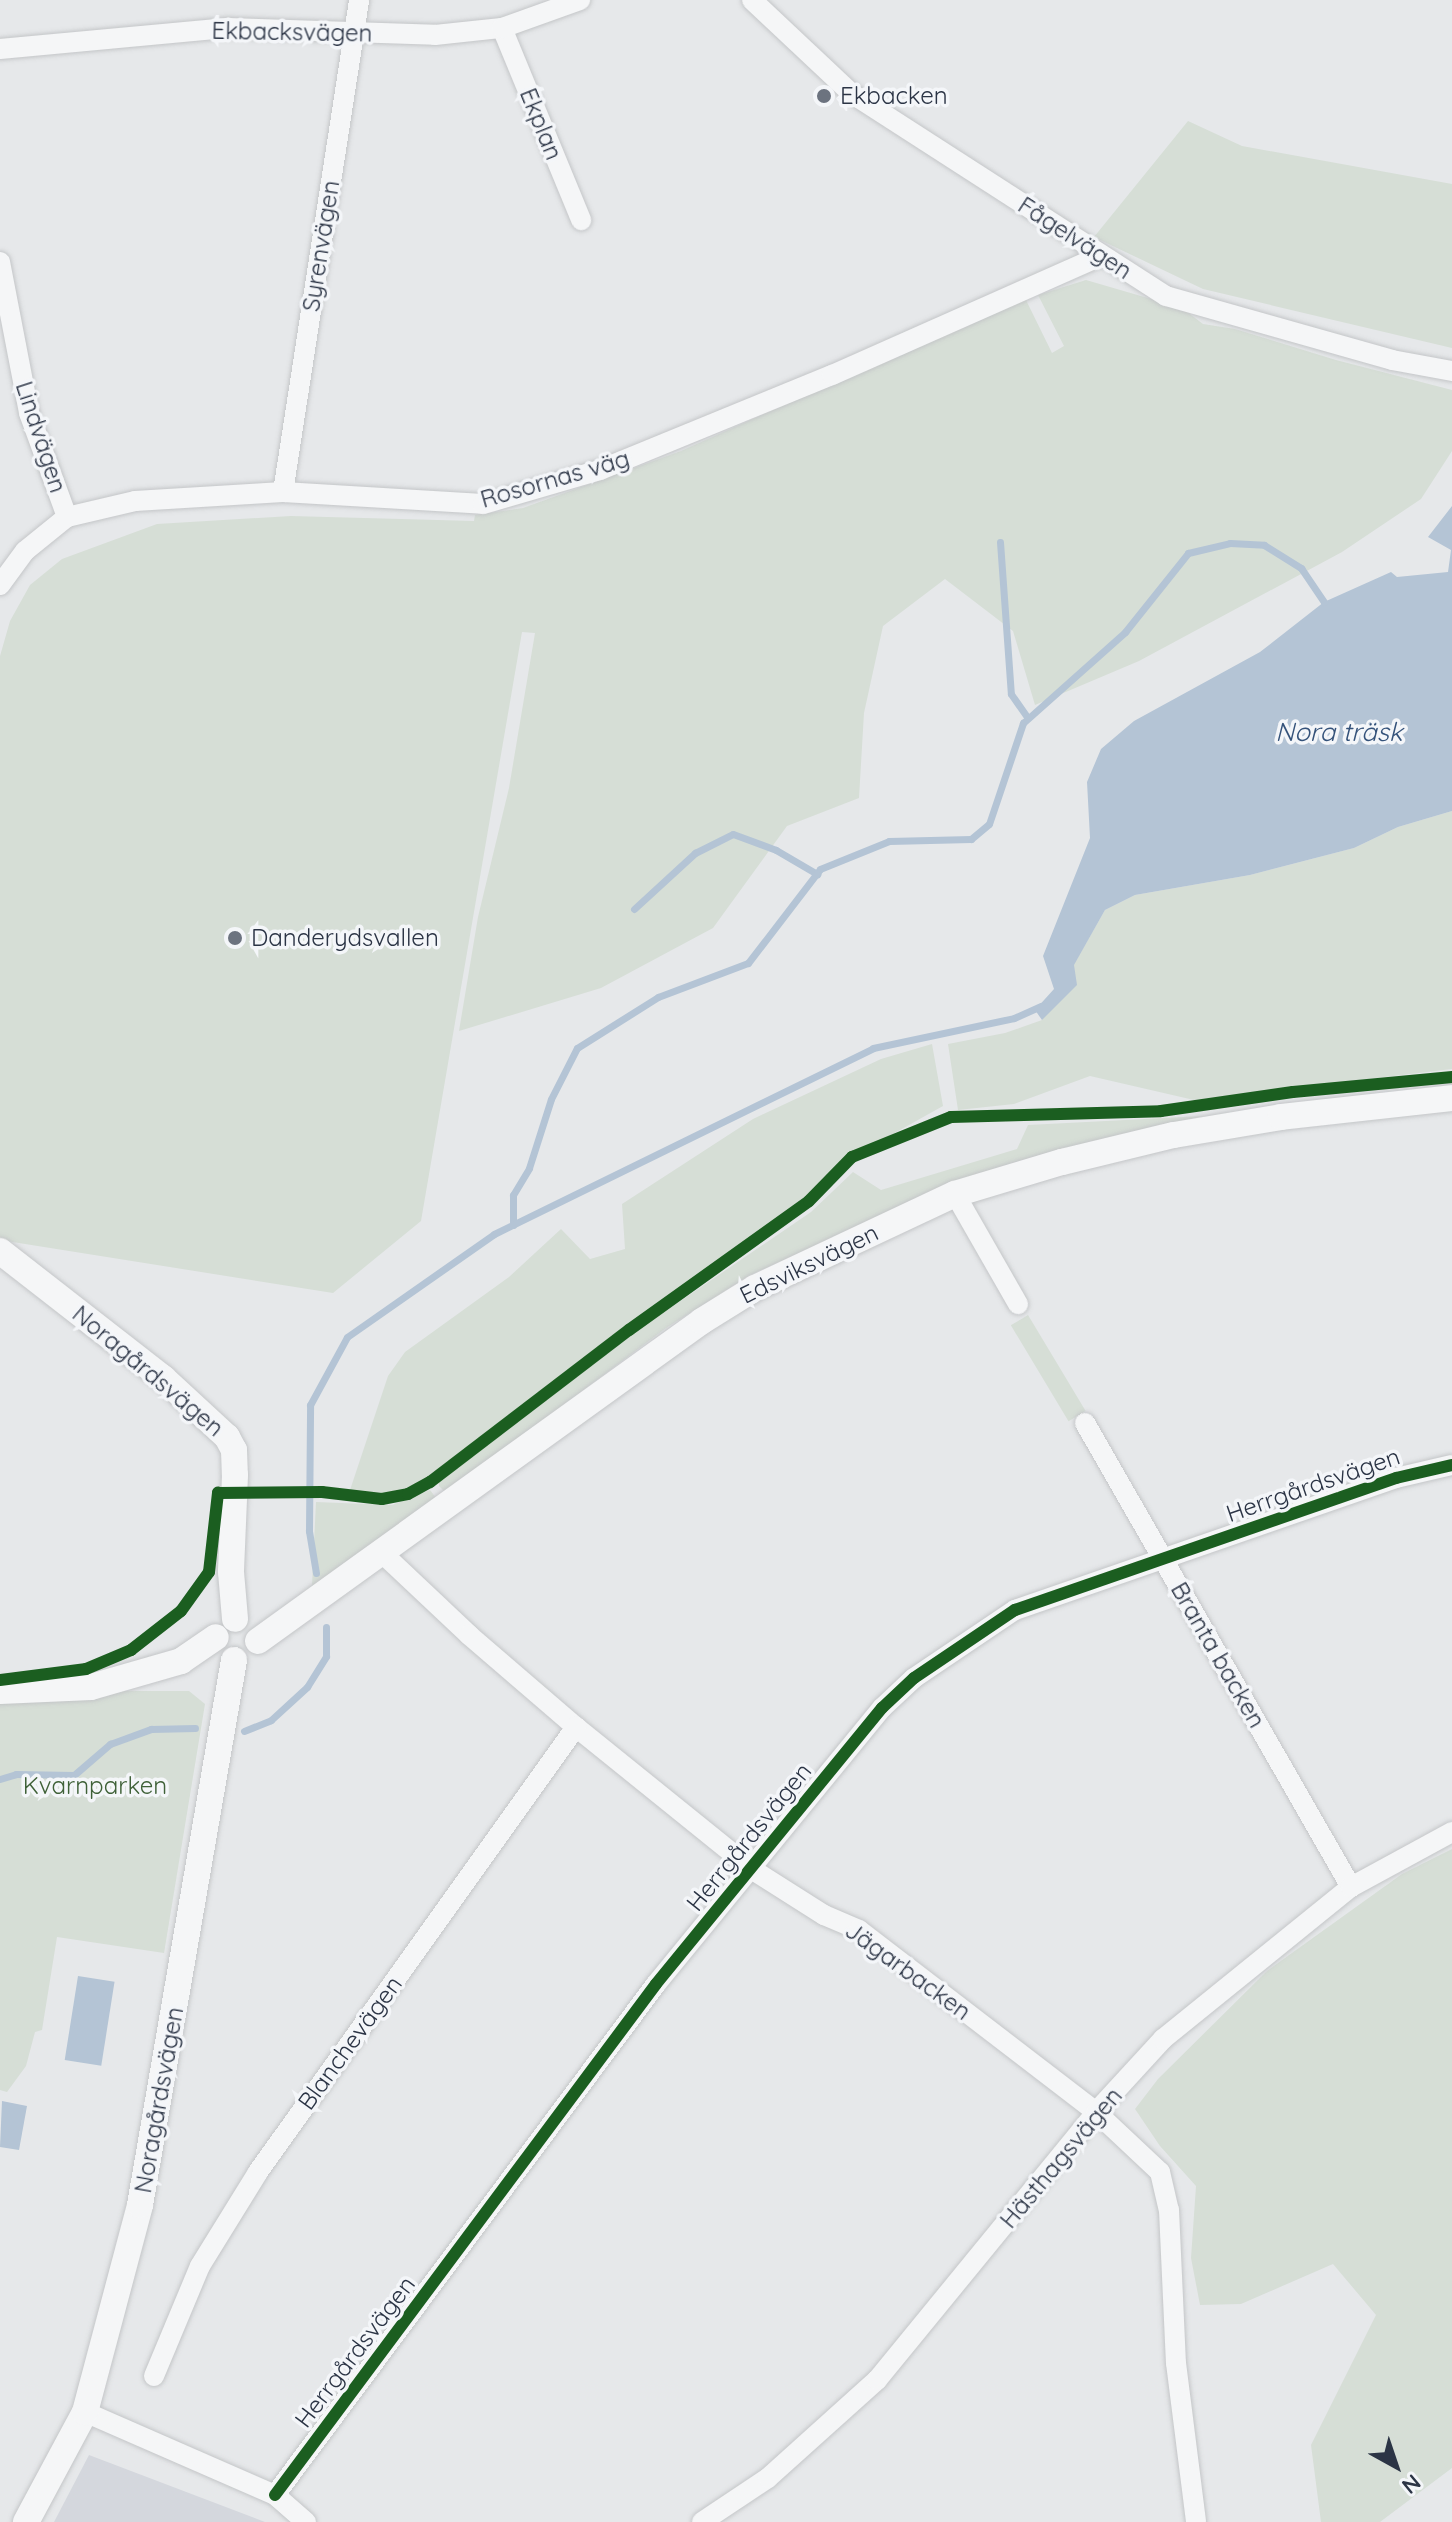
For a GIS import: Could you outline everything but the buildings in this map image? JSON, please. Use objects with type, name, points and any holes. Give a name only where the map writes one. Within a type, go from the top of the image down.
[{"type":"street","name":"Syrenvägen","points":[[283,492],[359,0]]},
{"type":"street","name":"Ekbacksvägen","points":[[0,49],[228,28],[435,35],[502,28],[580,0]]},
{"type":"street","name":"Fågelvägen","points":[[752,0],[851,93],[1166,296],[1392,360],[1452,371]]},
{"type":"street","name":"Ekplan","points":[[502,28],[581,220]]},
{"type":"street","name":"Rosornas väg","points":[[0,585],[25,551],[67,517],[135,501],[283,492],[483,504],[600,470],[832,375],[1100,256]]},
{"type":"street","name":"Lindvägen","points":[[0,262],[29,413],[67,517]]},
{"type":"street","name":"Edsviksvägen","points":[[258,1641],[702,1321],[755,1288],[955,1194],[1062,1162],[1174,1135],[1321,1111],[1452,1098]]},
{"type":"street","points":[[955,1194],[1018,1304]]},
{"type":"street","name":"Noragårdsvägen","points":[[0,1251],[163,1378],[227,1437],[234,1450],[235,1475],[226,1628]]},
{"type":"street","name":"Branta backen","points":[[1085,1423],[1351,1887]]},
{"type":"street","name":"Herrgårdsvägen","points":[[275,2495],[656,1984],[753,1870],[882,1708],[930,1664],[1015,1610],[1396,1478],[1452,1465]]},
{"type":"street","name":"Jägarbacken","points":[[381,1552],[469,1635],[576,1727],[753,1870],[824,1915],[859,1930],[1096,2112],[1160,2172],[1169,2210],[1176,2363],[1196,2522]]},
{"type":"street","points":[[0,1691],[91,1687],[181,1661],[226,1628],[252,1625],[258,1641],[252,1654],[234,1660],[220,1651],[226,1628]]},
{"type":"street","name":"Noragårdsvägen","points":[[26,2522],[85,2412],[140,2205],[234,1660]]},
{"type":"street","name":"Blanchevägen","points":[[154,2376],[200,2266],[258,2172],[576,1727]]},
{"type":"street","name":"Hästhagsvägen","points":[[702,2522],[768,2478],[877,2380],[1096,2112],[1163,2039],[1351,1887],[1452,1832]]},
{"type":"street","points":[[85,2412],[275,2495],[306,2522]]},
{"type":"shaded area","points":[[89,2455],[265,2522],[54,2522]]},
{"type":"green space","points":[[1188,121],[1242,146],[1452,184],[1452,348],[1203,289],[1094,237]]},
{"type":"green space","points":[[1086,280],[1182,308],[1203,324],[1235,329],[1336,360],[1452,390],[1452,451],[1421,499],[1342,552],[1139,661],[1035,705],[1013,631],[945,579],[883,626],[864,713],[859,798],[787,826],[713,928],[601,988],[459,1031],[478,917],[509,788],[535,633],[522,632],[421,1221],[333,1293],[0,1240],[0,656],[10,621],[30,585],[62,559],[157,524],[291,516],[474,521],[475,515],[523,508],[681,451],[1025,298],[1052,353],[1064,346],[1038,295]]},
{"type":"green space","points":[[1452,811],[1452,1069],[1194,1100],[1090,1076],[1014,1104],[958,1110],[948,1044],[1005,1033],[1042,1020],[1105,910],[1135,895],[1250,875],[1354,848],[1398,827]]},
{"type":"green space","points":[[932,1044],[943,1106],[848,1159],[807,1201],[631,1323],[421,1482],[387,1495],[350,1490],[388,1376],[405,1352],[509,1277],[561,1229],[590,1259],[625,1249],[622,1204],[753,1119],[881,1059]]},
{"type":"green space","points":[[1203,1116],[1063,1149],[969,1177],[750,1275],[666,1328],[446,1493],[439,1486],[439,1481],[638,1330],[811,1212],[853,1172],[881,1190],[1017,1149],[1028,1125]]},
{"type":"green space","points":[[1028,1315],[1086,1411],[1069,1421],[1011,1325]]},
{"type":"green space","points":[[430,1490],[436,1498],[312,1586],[316,1502],[392,1505]]},
{"type":"green space","name":"Kvarnparken","points":[[0,1691],[189,1691],[205,1704],[164,1953],[57,1937],[42,2030],[35,2032],[26,2066],[7,2092],[0,2090]]},
{"type":"green space","points":[[1452,1849],[1452,2468],[1380,2522],[1321,2522],[1311,2445],[1376,2315],[1333,2264],[1241,2304],[1200,2305],[1191,2258],[1196,2186],[1160,2146],[1135,2109],[1158,2079],[1267,1971],[1402,1874]]},
{"type":"water","name":"Nora träsk","points":[[1452,506],[1452,811],[1398,827],[1354,848],[1250,875],[1135,895],[1105,910],[1074,965],[1077,985],[1042,1020],[1035,1010],[1054,989],[1043,956],[1090,838],[1087,782],[1101,749],[1134,721],[1260,652],[1324,602],[1391,572],[1397,577],[1448,572],[1451,550],[1428,537]]},
{"type":"water","points":[[78,1976],[115,1982],[101,2066],[65,2060]]},
{"type":"water","points":[[2,2101],[27,2106],[19,2150],[0,2147]]},
{"type":"waterway","points":[[1000,542],[1011,694],[1028,718]]},
{"type":"waterway","points":[[513,1225],[513,1195],[529,1168],[551,1099],[577,1048],[658,997],[748,963],[820,869],[889,841],[971,839],[989,824],[1023,723],[1125,632],[1188,553],[1230,543],[1264,545],[1301,568],[1324,602]]},
{"type":"waterway","points":[[634,909],[695,853],[733,834],[776,850],[817,874]]},
{"type":"waterway","points":[[316,1573],[309,1531],[310,1405],[347,1337],[494,1234],[873,1048],[1014,1018],[1041,1006]]},
{"type":"waterway","points":[[244,1731],[271,1720],[307,1687],[326,1656],[326,1627]]},
{"type":"waterway","points":[[0,1779],[16,1774],[74,1775],[110,1744],[151,1729],[195,1728]]},
{"type":"cycle path","points":[[0,1680],[86,1669],[131,1650],[181,1611],[209,1572],[218,1493],[322,1492],[382,1499],[408,1494],[430,1482],[629,1330],[809,1201],[852,1157],[951,1117],[1161,1111],[1293,1092],[1452,1077]]},
{"type":"cycle path","points":[[275,2495],[656,1984],[882,1708],[914,1678],[1015,1610],[1396,1478],[1452,1465]]},
{"type":"place","name":"Ekbacken","points":[[824,96]]},
{"type":"place","name":"Danderydsvallen","points":[[235,938]]}]
